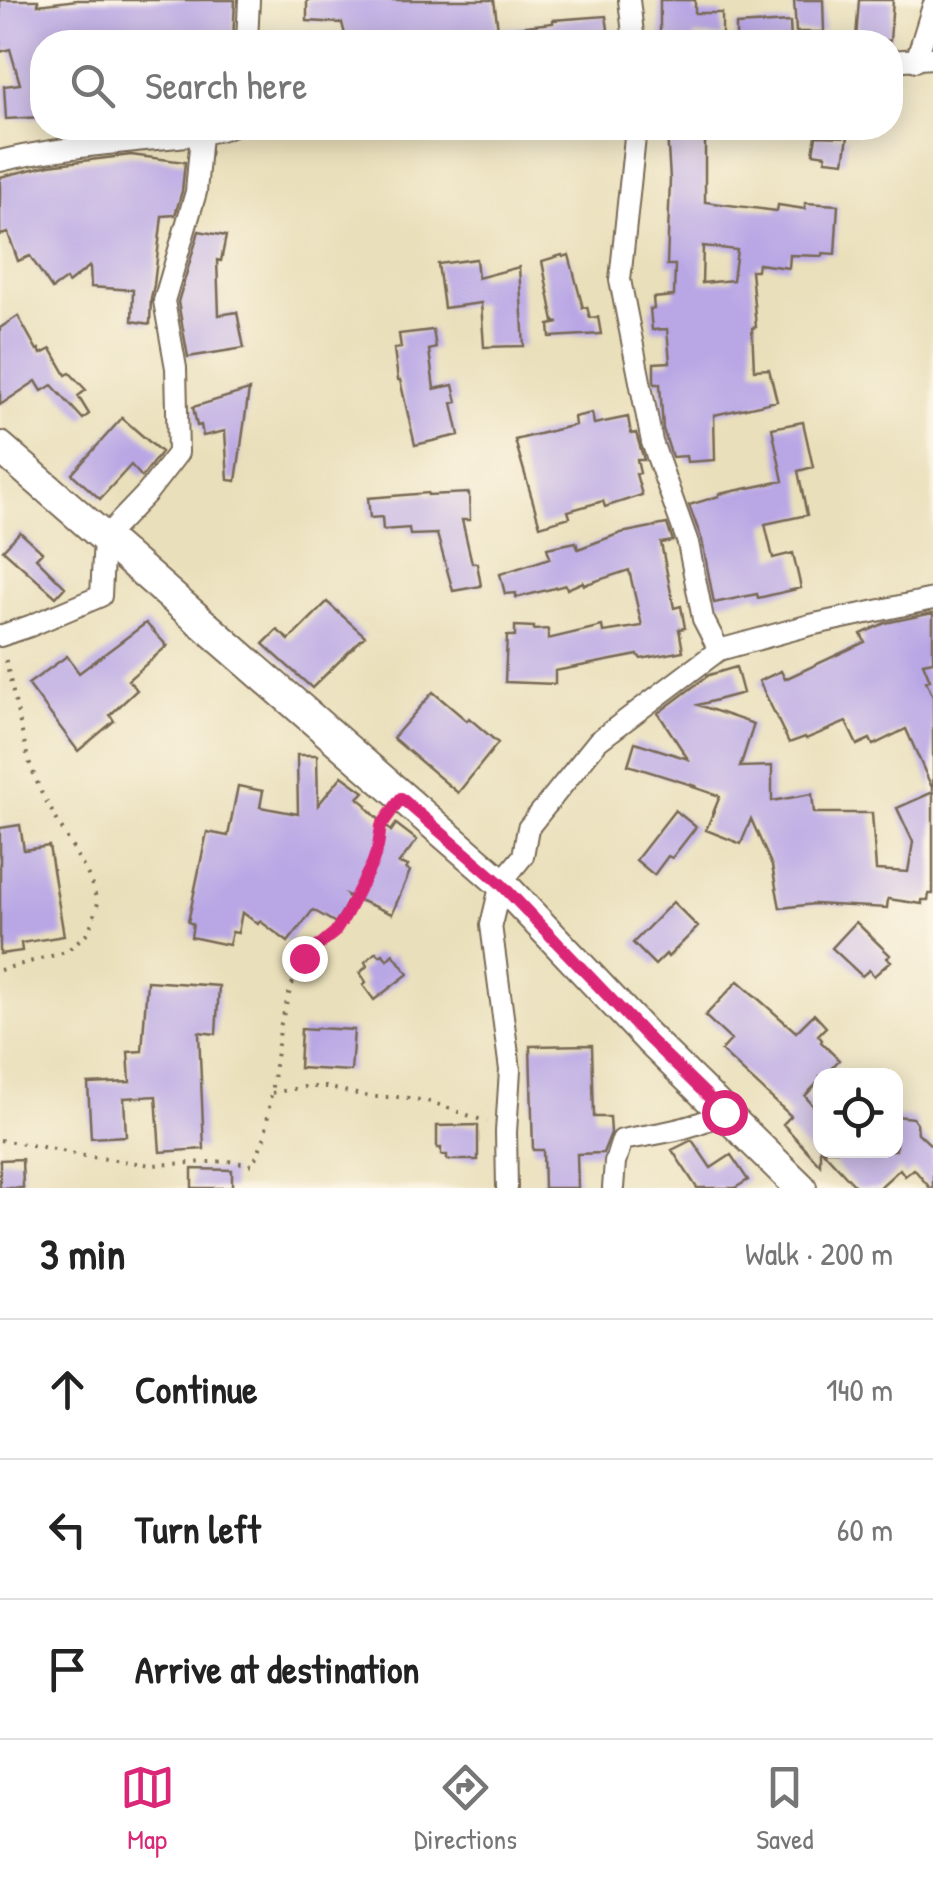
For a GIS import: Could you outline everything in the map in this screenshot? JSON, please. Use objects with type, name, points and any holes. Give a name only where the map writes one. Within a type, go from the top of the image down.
[{"type":"main road","points":[[0,447],[501,884],[650,1040],[801,1188]]},
{"type":"street","points":[[248,30],[249,0]]},
{"type":"street","points":[[629,0],[633,30]]},
{"type":"street","points":[[924,60],[933,6]]},
{"type":"street","points":[[0,160],[145,140]]},
{"type":"street","points":[[101,596],[104,538],[178,453],[176,368],[164,301],[196,192],[201,140]]},
{"type":"street","points":[[635,140],[620,280],[652,442],[688,543],[703,620],[718,650]]},
{"type":"street","points":[[2,642],[101,596],[132,563]]},
{"type":"street","points":[[507,1188],[510,1070],[491,925],[501,884],[523,856],[528,828],[598,740],[718,650],[810,625],[933,599]]},
{"type":"street","points":[[613,1188],[622,1140],[700,1125],[724,1112]]},
{"type":"path","points":[[0,970],[66,952],[89,931],[98,902],[28,760],[2,642]]},
{"type":"path","points":[[0,1140],[152,1166],[228,1161],[253,1166],[265,1136],[281,1023],[291,987],[304,958],[335,932],[346,915],[372,864],[381,826],[401,798]]},
{"type":"path","points":[[272,1093],[326,1086],[370,1096],[402,1096],[431,1102],[506,1132]]},
{"type":"building","points":[[0,0],[38,0],[38,5],[77,0],[235,0],[234,30],[30,30],[30,118],[6,119],[4,86],[20,84],[10,49],[0,52]]},
{"type":"building","points":[[307,0],[494,0],[498,29],[606,16],[608,30],[344,30],[342,23],[307,21]]},
{"type":"building","points":[[660,0],[695,0],[695,13],[722,13],[722,30],[660,30]]},
{"type":"building","points":[[794,0],[823,0],[824,30],[796,30]]},
{"type":"building","points":[[859,0],[893,0],[891,30],[857,30]]},
{"type":"building","points":[[790,22],[790,30],[736,30],[736,25]]},
{"type":"building","points":[[668,140],[705,140],[705,202],[777,211],[778,205],[805,209],[805,203],[838,205],[835,254],[790,255],[789,268],[758,264],[757,270],[751,270],[756,327],[752,328],[754,370],[769,369],[777,401],[714,415],[715,460],[687,462],[686,456],[672,457],[663,429],[660,384],[654,380],[654,363],[670,362],[667,329],[652,330],[650,309],[654,309],[653,298],[674,296],[675,265],[667,265]],"holes":[[[703,246],[737,250],[733,280],[702,283]]]},
{"type":"building","points":[[815,140],[848,140],[844,162],[825,160],[826,155],[813,153]]},
{"type":"building","points":[[131,155],[185,162],[175,215],[162,216],[150,324],[132,321],[133,290],[91,287],[90,266],[68,283],[66,279],[52,289],[30,256],[18,261],[8,233],[0,235],[0,177],[49,165]]},
{"type":"building","points":[[199,231],[226,236],[221,261],[217,260],[219,315],[237,312],[244,348],[188,357],[178,302]]},
{"type":"building","points":[[569,255],[583,308],[587,307],[590,318],[598,317],[601,334],[550,337],[549,325],[559,323],[554,322],[542,261]]},
{"type":"building","points":[[476,259],[478,278],[519,267],[524,346],[484,347],[481,303],[444,308],[438,264]]},
{"type":"building","points":[[18,316],[37,350],[41,354],[51,349],[66,375],[70,373],[86,390],[78,396],[89,414],[83,419],[52,385],[42,391],[36,381],[0,405],[0,328]]},
{"type":"building","points":[[433,330],[436,348],[429,350],[434,389],[453,385],[457,402],[452,403],[459,435],[415,445],[394,349],[401,348],[399,334]]},
{"type":"building","points":[[249,390],[236,481],[228,480],[225,431],[203,436],[193,407]]},
{"type":"building","points":[[592,413],[594,424],[628,417],[631,434],[636,433],[644,460],[637,460],[640,473],[636,474],[642,495],[605,507],[603,501],[568,511],[570,517],[540,526],[515,440],[575,425],[574,417]]},
{"type":"building","points":[[122,418],[161,452],[142,477],[131,465],[100,499],[72,474]]},
{"type":"building","points":[[803,422],[813,467],[798,471],[807,515],[765,524],[773,558],[793,553],[801,588],[714,603],[702,540],[689,505],[719,494],[783,481],[772,428]]},
{"type":"building","points":[[469,493],[470,520],[462,520],[481,586],[453,591],[437,534],[410,535],[409,528],[383,530],[382,517],[370,518],[368,498]]},
{"type":"building","points":[[667,524],[673,541],[661,543],[674,608],[681,606],[685,628],[679,629],[683,651],[555,671],[555,684],[505,682],[507,636],[515,636],[515,626],[548,629],[548,639],[602,626],[603,632],[642,626],[629,570],[584,585],[583,582],[567,589],[566,585],[516,598],[516,593],[505,594],[500,574],[550,558],[547,548],[576,542],[578,549],[621,533]]},
{"type":"building","points":[[20,532],[42,552],[36,558],[65,587],[56,597],[3,550]]},
{"type":"building","points":[[327,602],[365,636],[312,688],[263,644],[277,630],[289,640]]},
{"type":"building","points":[[933,613],[933,661],[923,663],[933,697],[933,790],[906,729],[873,745],[870,739],[857,745],[846,722],[789,743],[759,681],[781,671],[785,679],[865,642],[861,634],[885,623]]},
{"type":"building","points":[[146,623],[167,646],[128,680],[137,690],[110,715],[114,721],[78,751],[28,684],[67,656],[79,673]]},
{"type":"building","points":[[736,667],[743,693],[698,705],[754,724],[740,767],[772,766],[772,801],[812,794],[814,813],[872,813],[876,870],[908,872],[913,842],[897,808],[933,792],[933,894],[929,894],[928,900],[922,900],[922,904],[888,899],[887,908],[814,904],[780,908],[772,866],[751,819],[741,844],[706,830],[720,796],[628,765],[635,742],[688,759],[658,713],[709,675]]},
{"type":"building","points":[[433,692],[498,743],[458,793],[393,738]]},
{"type":"building","points":[[297,755],[317,755],[318,805],[342,776],[364,792],[358,798],[391,831],[396,824],[417,840],[399,863],[410,871],[392,914],[347,895],[350,899],[336,923],[313,910],[288,942],[242,912],[238,933],[232,932],[229,945],[191,937],[193,924],[188,922],[207,832],[228,836],[238,786],[263,791],[260,807],[298,814]]},
{"type":"building","points":[[675,810],[696,827],[654,875],[636,860]]},
{"type":"building","points":[[20,825],[24,850],[49,846],[64,936],[21,943],[22,951],[0,954],[0,828]]},
{"type":"building","points":[[673,902],[698,927],[655,965],[633,943]]},
{"type":"building","points":[[856,922],[890,955],[887,958],[891,961],[874,976],[869,970],[862,976],[832,948]]},
{"type":"building","points":[[376,952],[387,960],[393,954],[408,974],[374,1000],[360,973]]},
{"type":"building","points":[[147,981],[219,986],[216,1034],[199,1032],[204,1149],[160,1152],[156,1096],[124,1098],[126,1136],[91,1138],[88,1084],[130,1082],[128,1052],[142,1051]]},
{"type":"building","points":[[738,981],[796,1032],[814,1014],[826,1027],[818,1035],[839,1060],[832,1068],[813,1068],[813,1087],[805,1096],[813,1106],[813,1157],[783,1124],[791,1116],[721,1051],[731,1040],[705,1016]]},
{"type":"building","points":[[301,1029],[354,1030],[351,1071],[299,1068]]},
{"type":"building","points":[[592,1045],[594,1117],[610,1117],[611,1133],[603,1153],[577,1154],[578,1188],[544,1188],[543,1150],[533,1150],[530,1046]]},
{"type":"building","points":[[903,1117],[913,1118],[918,1133],[933,1147],[933,1188],[914,1169],[905,1176],[900,1169],[879,1188],[857,1188],[829,1158],[903,1158]]},
{"type":"building","points":[[478,1125],[478,1160],[447,1160],[447,1155],[441,1155],[441,1148],[437,1148],[437,1126]]},
{"type":"building","points":[[692,1140],[711,1168],[731,1155],[748,1180],[735,1188],[697,1188],[672,1150]]},
{"type":"building","points":[[22,1159],[23,1188],[0,1188],[0,1160]]},
{"type":"building","points":[[192,1169],[232,1170],[232,1188],[192,1188]]},
{"type":"route","points":[[304,958],[335,932],[346,915],[372,864],[381,826],[401,798],[501,884],[724,1112]]}]
